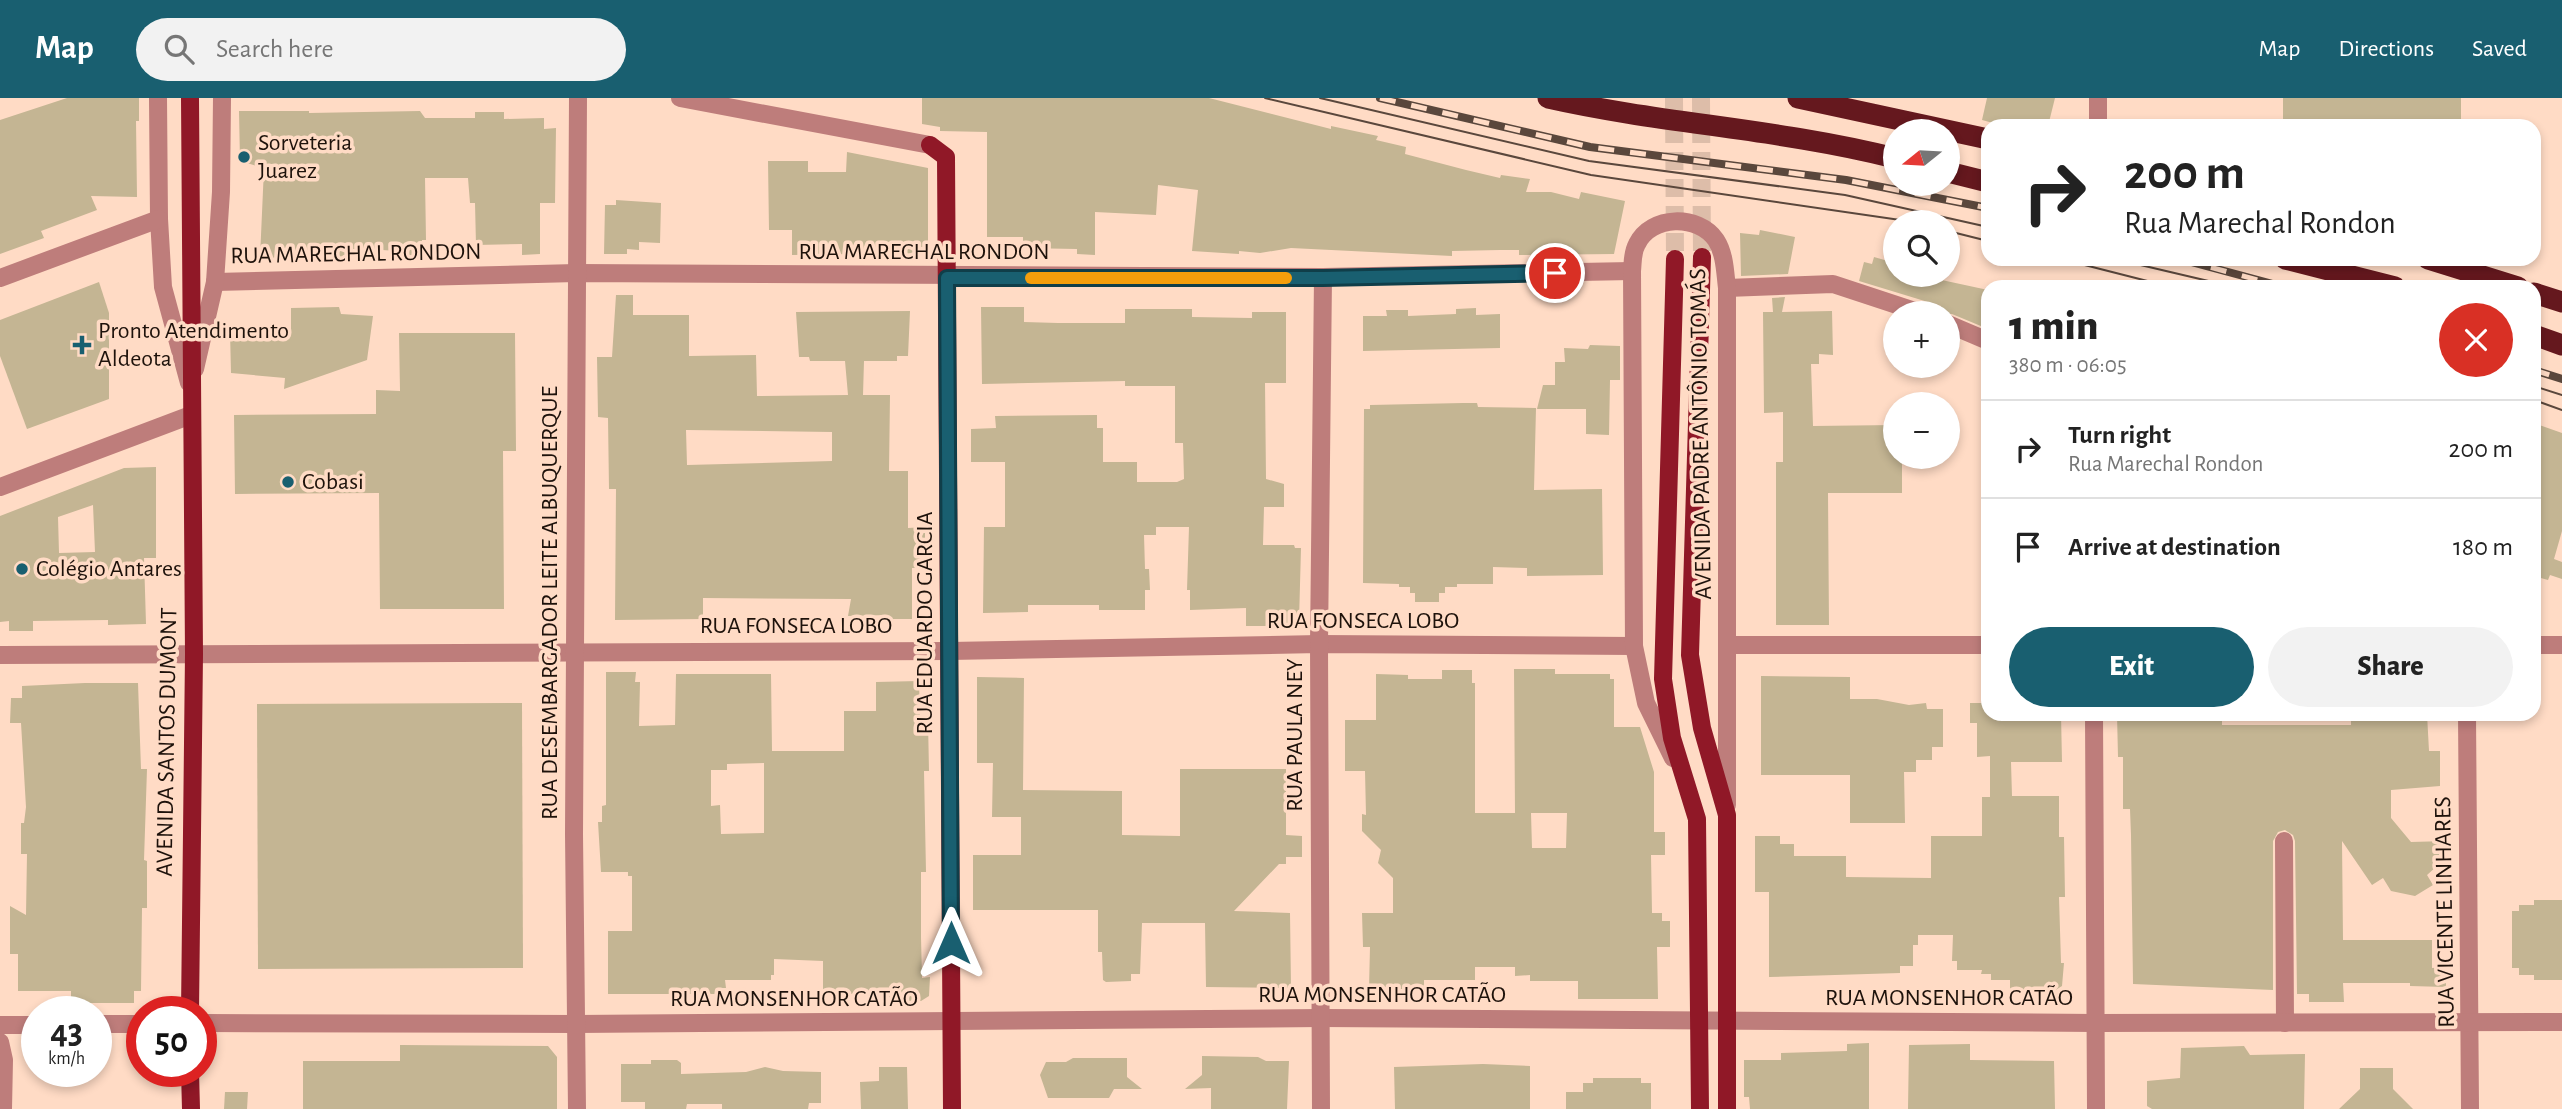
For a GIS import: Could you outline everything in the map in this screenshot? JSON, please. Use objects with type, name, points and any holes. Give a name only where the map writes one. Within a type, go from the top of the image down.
[{"type":"highway","points":[[1548,98],[1623,114],[1711,125],[1883,157]]},
{"type":"highway","points":[[1798,98],[1981,137]]},
{"type":"highway","points":[[1960,175],[1981,180]]},
{"type":"highway","points":[[2312,266],[2368,280]]},
{"type":"highway","points":[[2450,266],[2496,280]]},
{"type":"highway","points":[[2541,295],[2562,302]]},
{"type":"highway","points":[[2541,338],[2562,345]]},
{"type":"main road","name":"AVENIDA SANTOS DUMONT","points":[[190,98],[194,654],[190,996]]},
{"type":"main road","name":"RUA EDUARDO GARCIA","points":[[930,145],[946,157],[952,1109]]},
{"type":"main road","name":"AVENIDA PADRE ANTÔNIO TOMÁS","points":[[1702,257],[1690,655],[1702,728],[1727,815],[1727,1109]]},
{"type":"main road","name":"AVENIDA PADRE ANTÔNIO TOMÁS","points":[[1675,259],[1663,679],[1672,738],[1697,819],[1700,1109]]},
{"type":"main road","points":[[190,1087],[191,1109]]},
{"type":"street","name":"AVENIDA SANTOS DUMONT","points":[[158,98],[159,219],[163,287],[191,390]]},
{"type":"street","name":"AVENIDA SANTOS DUMONT","points":[[191,390],[215,282],[221,192],[222,98]]},
{"type":"street","name":"RUA DESEMBARGADOR LEITE ALBUQUERQUE","points":[[577,1109],[578,98]]},
{"type":"street","points":[[680,98],[930,145]]},
{"type":"street","points":[[2098,98],[2098,119]]},
{"type":"street","points":[[0,278],[159,219]]},
{"type":"street","name":"AVENIDA PADRE ANTÔNIO TOMÁS","points":[[1687,787],[1646,703],[1634,646],[1633,255],[1638,240],[1651,228],[1681,220],[1694,224],[1714,237],[1722,251],[1727,288],[1727,815]]},
{"type":"street","name":"RUA MARECHAL RONDON","points":[[215,282],[576,274],[1323,278],[1632,271]]},
{"type":"street","name":"RUA PAULA NEY","points":[[1321,1109],[1319,644],[1323,278]]},
{"type":"street","points":[[1727,288],[1833,284],[1885,301]]},
{"type":"street","points":[[1960,329],[1981,338]]},
{"type":"street","points":[[0,487],[191,415]]},
{"type":"street","name":"RUA FONSECA LOBO","points":[[0,655],[576,650],[950,651],[1319,644],[1634,646]]},
{"type":"street","points":[[1728,645],[1981,645]]},
{"type":"street","points":[[2541,645],[2562,645]]},
{"type":"street","points":[[2094,721],[2096,1109]]},
{"type":"street","name":"RUA VICENTE LINHARES","points":[[2467,721],[2470,1109]]},
{"type":"street","points":[[2284,841],[2285,1023]]},
{"type":"street","name":"RUA MONSENHOR CATÃO","points":[[217,1023],[952,1023],[1321,1018],[2096,1023],[2562,1022]]},
{"type":"street","points":[[0,1025],[21,1025]]},
{"type":"street","points":[[0,1042],[4,1059],[3,1109]]},
{"type":"building","points":[[67,98],[139,98],[139,121],[136,121],[137,197],[91,196],[97,210],[41,231],[44,238],[0,254],[0,120]]},
{"type":"building","points":[[922,98],[1209,98],[1331,129],[1331,126],[1378,136],[1376,140],[1406,147],[1405,154],[1466,170],[1500,178],[1501,175],[1530,179],[1526,192],[1551,192],[1579,199],[1581,192],[1625,201],[1614,254],[1519,255],[1519,250],[1500,250],[1452,251],[1452,256],[1291,248],[1260,253],[1239,251],[1239,254],[1192,251],[1198,190],[1158,185],[1156,215],[1095,212],[1095,255],[1077,254],[1077,249],[1023,248],[1023,237],[987,237],[987,132],[940,131],[940,127],[922,124]]},
{"type":"building","points":[[1987,98],[2055,98],[2050,119],[1982,119]]},
{"type":"building","points":[[2283,98],[2461,98],[2461,119],[2283,119]]},
{"type":"building","points":[[239,111],[420,111],[425,118],[475,118],[475,112],[504,112],[504,119],[544,118],[544,129],[556,128],[555,203],[540,203],[540,254],[522,255],[522,244],[476,245],[475,203],[470,203],[468,178],[425,178],[426,240],[422,240],[422,248],[416,248],[416,255],[398,256],[398,251],[382,250],[382,256],[260,258],[264,168],[240,161]]},
{"type":"building","points":[[847,152],[928,168],[928,253],[792,255],[792,230],[769,230],[768,161],[808,161],[808,172],[846,172]]},
{"type":"building","points":[[616,200],[661,203],[660,243],[639,242],[639,250],[627,249],[627,254],[604,254],[605,205],[616,205]]},
{"type":"building","points":[[1760,230],[1795,237],[1788,274],[1741,276],[1740,233],[1759,235]]},
{"type":"building","points":[[1874,257],[1883,260],[1883,287],[1960,287],[1960,284],[1981,288],[1981,326],[1960,317],[1960,301],[1925,301],[1859,281],[1864,262],[1872,264]]},
{"type":"building","points":[[99,282],[109,313],[109,399],[27,429],[0,356],[0,320]]},
{"type":"building","points":[[616,295],[633,295],[633,315],[689,315],[689,356],[756,355],[757,396],[848,395],[845,361],[810,361],[809,357],[799,357],[796,312],[910,311],[908,356],[897,356],[897,361],[864,361],[863,395],[890,395],[889,471],[908,471],[908,528],[925,527],[925,568],[912,568],[912,619],[887,619],[887,615],[848,616],[851,599],[703,598],[703,619],[615,620],[616,489],[609,489],[608,418],[598,417],[597,357],[612,357]],"holes":[[[686,430],[832,432],[832,461],[687,465]]]},
{"type":"building","points":[[1785,297],[1782,312],[1832,311],[1833,355],[1819,354],[1819,364],[1811,364],[1813,426],[1883,425],[1883,469],[1902,469],[1902,493],[1828,493],[1829,625],[1776,625],[1776,462],[1783,462],[1783,412],[1764,413],[1763,312],[1773,312],[1772,298]]},
{"type":"building","points":[[339,307],[341,314],[373,316],[367,360],[284,389],[285,378],[231,373],[230,331],[291,329],[291,308]]},
{"type":"building","points":[[981,307],[1024,307],[1024,322],[1058,323],[1125,323],[1125,309],[1192,309],[1192,317],[1252,318],[1252,312],[1286,312],[1286,383],[1265,383],[1266,479],[1284,484],[1284,507],[1264,507],[1263,545],[1294,545],[1295,548],[1301,548],[1299,621],[1289,626],[1246,626],[1246,608],[1190,610],[1190,590],[1187,590],[1189,527],[1156,527],[1156,535],[1144,535],[1145,569],[1149,569],[1150,590],[1145,590],[1145,610],[1099,610],[1099,605],[1028,605],[1028,612],[983,613],[984,527],[1005,527],[1005,462],[971,462],[971,429],[996,428],[995,416],[1097,415],[1097,428],[1103,428],[1103,462],[1137,462],[1137,482],[1177,482],[1184,479],[1183,443],[1175,443],[1175,386],[1125,386],[1125,381],[982,384]]},
{"type":"building","points":[[1476,308],[1476,315],[1500,314],[1500,348],[1363,351],[1363,316],[1387,316],[1386,310],[1408,310],[1408,316],[1456,314],[1456,309]]},
{"type":"building","points":[[399,333],[515,333],[516,451],[503,451],[504,609],[380,609],[379,493],[235,494],[234,415],[376,414],[376,390],[400,391]]},
{"type":"building","points":[[1590,345],[1620,346],[1620,380],[1610,380],[1609,435],[1586,434],[1586,409],[1537,409],[1543,385],[1555,385],[1555,362],[1565,362],[1564,348],[1588,349]]},
{"type":"building","points":[[1477,403],[1478,407],[1536,408],[1534,490],[1602,489],[1603,575],[1527,576],[1527,568],[1493,567],[1493,584],[1457,584],[1457,587],[1445,587],[1445,593],[1439,593],[1439,602],[1415,602],[1415,593],[1410,593],[1410,587],[1399,587],[1399,584],[1363,583],[1364,409],[1370,409],[1370,405]]},
{"type":"building","points":[[2541,426],[2562,433],[2562,531],[2554,559],[2562,562],[2562,579],[2550,575],[2548,580],[2541,578]]},
{"type":"building","points":[[156,467],[156,558],[144,558],[146,624],[108,625],[108,620],[33,621],[33,631],[9,631],[9,621],[0,622],[0,516],[124,468]],"holes":[[[93,505],[95,552],[59,553],[58,517]]]},
{"type":"building","points":[[1514,669],[1555,669],[1555,674],[1610,674],[1610,679],[1614,679],[1614,727],[1640,727],[1654,772],[1654,832],[1665,832],[1665,855],[1651,855],[1652,913],[1662,913],[1662,921],[1670,921],[1670,947],[1657,947],[1658,999],[1578,999],[1578,981],[1530,981],[1530,975],[1515,976],[1515,967],[1475,967],[1475,980],[1424,980],[1424,989],[1369,989],[1370,947],[1363,947],[1362,913],[1393,913],[1393,878],[1378,863],[1381,850],[1362,831],[1362,814],[1366,815],[1365,771],[1345,771],[1345,720],[1376,720],[1376,674],[1408,675],[1408,679],[1442,679],[1442,670],[1472,670],[1472,683],[1475,683],[1475,813],[1515,813]],"holes":[[[1531,813],[1567,813],[1566,848],[1532,848]]]},
{"type":"building","points":[[606,672],[636,672],[635,682],[640,682],[639,726],[675,725],[676,674],[771,674],[772,751],[844,751],[844,711],[876,711],[876,682],[919,681],[920,721],[928,721],[929,771],[924,771],[926,872],[921,872],[921,937],[922,978],[930,977],[929,996],[921,1001],[884,1001],[884,994],[823,994],[823,961],[774,959],[774,975],[771,975],[771,980],[725,980],[726,988],[717,988],[717,994],[608,994],[608,931],[632,931],[632,876],[628,876],[628,872],[601,872],[598,822],[602,822],[602,806],[606,805]],"holes":[[[764,763],[764,833],[721,834],[720,805],[711,806],[711,770],[727,770],[727,764]]]},
{"type":"building","points":[[1761,676],[1850,677],[1850,699],[1877,699],[1909,705],[1926,703],[1927,709],[1943,709],[1943,747],[1932,747],[1932,760],[1916,760],[1916,772],[1904,772],[1905,823],[1850,823],[1850,775],[1761,775]]},
{"type":"building","points":[[977,677],[1024,678],[1023,790],[1122,791],[1122,835],[1180,836],[1180,769],[1286,769],[1286,835],[1302,836],[1302,857],[1286,857],[1286,864],[1279,864],[1234,911],[1290,913],[1291,988],[1206,987],[1205,923],[1142,923],[1140,974],[1131,974],[1131,981],[1106,982],[1103,980],[1102,952],[1098,952],[1098,910],[973,910],[973,855],[1021,855],[1021,817],[992,817],[993,763],[977,763]]},
{"type":"building","points":[[138,683],[141,769],[147,769],[144,860],[147,861],[147,908],[142,908],[141,991],[134,991],[134,996],[126,996],[126,1003],[112,1003],[112,996],[71,996],[71,991],[18,991],[18,954],[10,954],[10,906],[26,915],[27,854],[21,854],[21,823],[24,823],[26,807],[21,723],[10,723],[11,698],[22,698],[22,686]]},
{"type":"building","points":[[522,703],[523,968],[258,969],[257,704]]},
{"type":"building","points":[[1970,703],[1981,703],[1981,721],[2061,721],[2062,762],[2011,762],[2012,796],[2059,796],[2059,837],[2064,837],[2065,897],[2059,897],[2061,963],[2064,963],[2062,986],[2054,991],[2010,991],[2010,980],[1991,980],[1991,974],[1981,974],[1982,970],[1957,970],[1957,961],[1952,961],[1953,935],[1918,935],[1918,945],[1913,945],[1913,966],[1900,966],[1900,973],[1769,977],[1769,892],[1755,892],[1755,836],[1780,836],[1780,844],[1794,844],[1794,856],[1846,856],[1846,877],[1931,878],[1931,836],[1982,836],[1982,797],[1990,797],[1990,756],[1977,757],[1977,723],[1970,723]]},
{"type":"building","points":[[2117,721],[2222,721],[2222,725],[2351,725],[2351,721],[2427,721],[2429,751],[2440,751],[2440,786],[2391,790],[2391,818],[2411,842],[2447,841],[2446,858],[2427,875],[2433,885],[2415,896],[2391,891],[2383,878],[2372,885],[2342,841],[2343,940],[2432,940],[2432,968],[2446,967],[2446,987],[2410,986],[2410,983],[2343,983],[2344,1002],[2309,1002],[2309,994],[2297,994],[2295,841],[2293,835],[2285,830],[2278,832],[2273,841],[2273,990],[2133,984],[2130,809],[2123,809],[2123,757],[2118,757]]},
{"type":"building","points":[[2534,900],[2562,900],[2562,980],[2534,980],[2534,975],[2519,975],[2519,968],[2512,968],[2512,911],[2519,911],[2519,905],[2534,905]]},
{"type":"building","points":[[1869,1043],[1869,1109],[1750,1109],[1749,1097],[1744,1097],[1744,1060],[1781,1060],[1781,1053],[1847,1051],[1847,1044]]},
{"type":"building","points":[[1970,1044],[1970,1060],[2054,1061],[2055,1109],[1908,1109],[1909,1045]]},
{"type":"building","points":[[400,1045],[548,1046],[557,1057],[557,1109],[303,1109],[303,1061],[400,1061]]},
{"type":"building","points":[[2244,1046],[2250,1055],[2305,1054],[2304,1109],[2152,1109],[2147,1106],[2147,1081],[2180,1078],[2181,1048]]},
{"type":"building","points":[[1202,1056],[1258,1057],[1266,1061],[1289,1061],[1287,1109],[1211,1109],[1211,1088],[1185,1089],[1202,1075]]},
{"type":"building","points":[[1073,1058],[1127,1058],[1127,1077],[1142,1089],[1114,1089],[1109,1098],[1048,1098],[1040,1075],[1046,1062],[1066,1062]]},
{"type":"building","points":[[651,1060],[677,1060],[681,1063],[681,1074],[746,1072],[765,1067],[783,1071],[821,1072],[821,1103],[809,1103],[808,1109],[722,1109],[722,1104],[687,1104],[686,1109],[645,1109],[645,1102],[621,1102],[621,1064],[651,1064]]},
{"type":"building","points":[[1483,1064],[1530,1066],[1530,1109],[1395,1109],[1394,1067]]},
{"type":"building","points":[[879,1067],[907,1067],[908,1109],[861,1109],[860,1082],[879,1081]]},
{"type":"building","points":[[2360,1068],[2393,1068],[2393,1089],[2413,1109],[2339,1109],[2360,1089]]},
{"type":"building","points":[[1593,1078],[1641,1078],[1641,1083],[1651,1083],[1651,1109],[1566,1109],[1566,1092],[1583,1092],[1583,1083],[1593,1083]]},
{"type":"building","points":[[225,1092],[248,1092],[247,1109],[224,1109]]},
{"type":"tunnel","points":[[1674,98],[1675,259]]},
{"type":"tunnel","points":[[1701,98],[1702,257]]},
{"type":"tram line","points":[[1265,98],[1591,175],[1883,217]]},
{"type":"tram line","points":[[1320,98],[1589,161],[1845,195],[1981,225]]},
{"type":"tram line","points":[[1960,234],[1981,239]]},
{"type":"tram line","points":[[2088,266],[2144,280]]},
{"type":"tram line","points":[[2145,266],[2204,280]]},
{"type":"tram line","points":[[2541,388],[2562,395]]},
{"type":"tram line","points":[[2541,402],[2562,410]]},
{"type":"railway","points":[[1380,98],[1590,147],[1846,180],[1981,207]]},
{"type":"railway","points":[[2206,266],[2258,280]]},
{"type":"railway","points":[[2541,372],[2562,379]]},
{"type":"slow traffic","points":[[1031,278],[1286,278]]},
{"type":"place","name":"Sorveteria Juarez","points":[[244,157]]},
{"type":"place","name":"Pronto Atendimento Aldeota","points":[[82,345]]},
{"type":"place","name":"Cobasi","points":[[288,482]]},
{"type":"place","name":"Colégio Antares","points":[[22,569]]},
{"type":"route","points":[[951,943],[947,278],[1323,278],[1555,273]]}]
